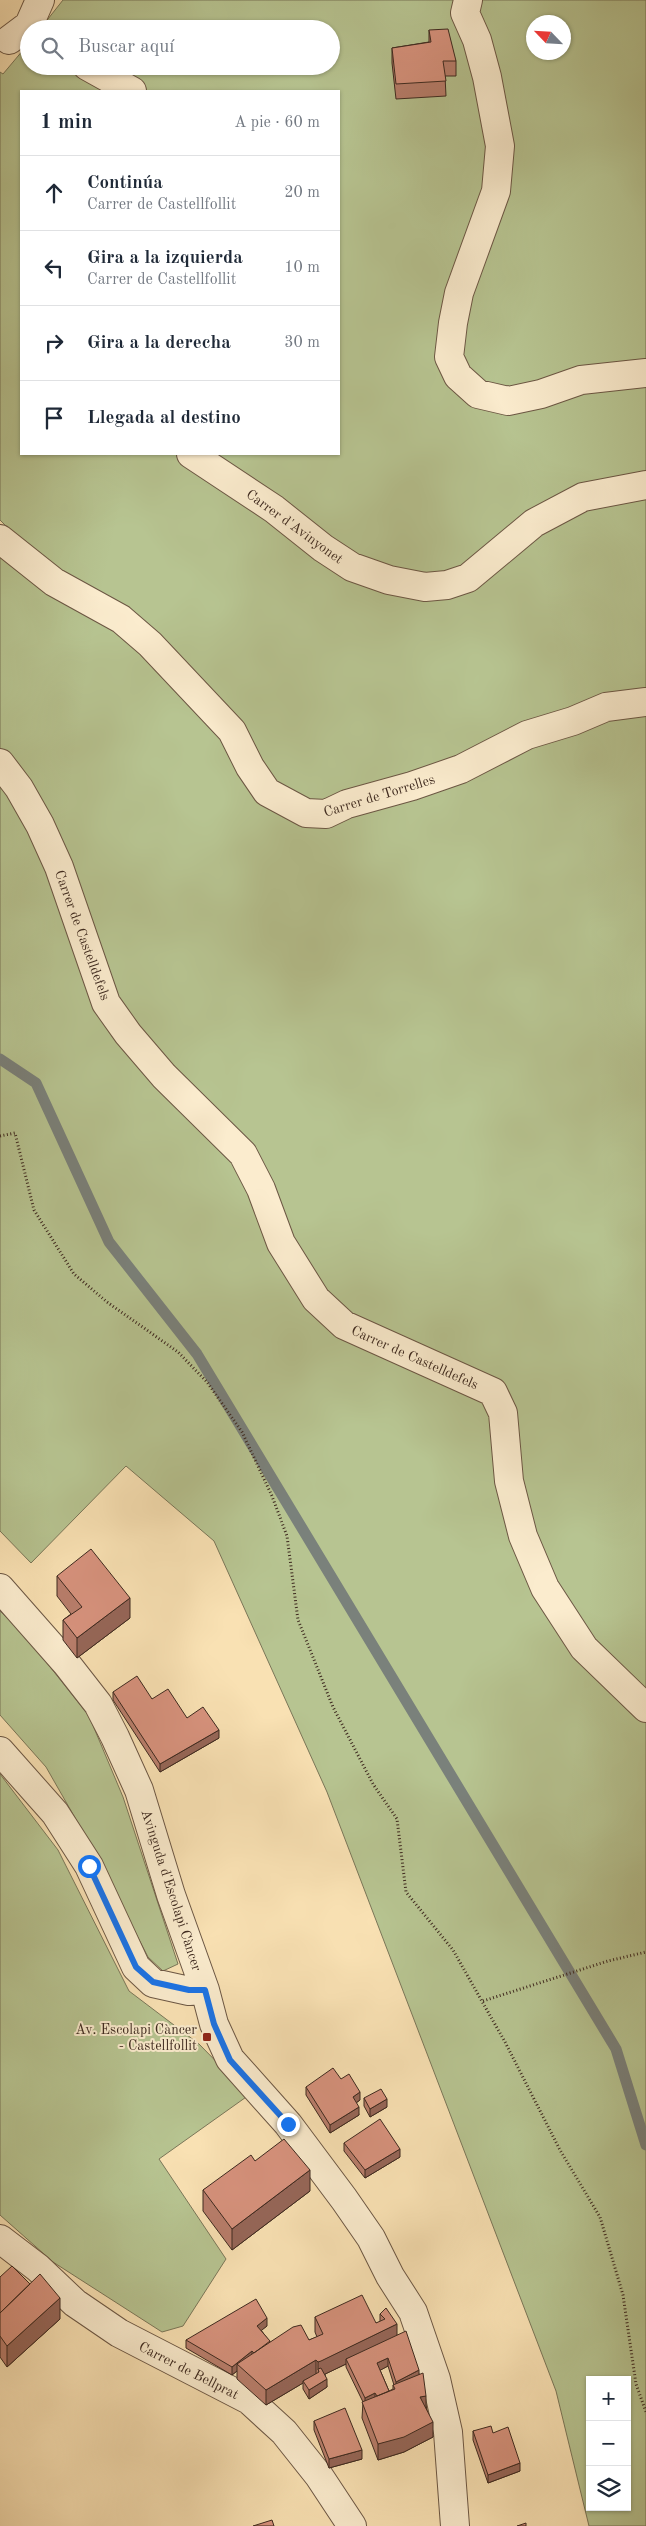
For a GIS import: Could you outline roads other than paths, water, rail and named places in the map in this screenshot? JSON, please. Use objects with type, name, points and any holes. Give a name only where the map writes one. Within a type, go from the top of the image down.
[{"type":"street","points":[[31,20],[40,0]]},
{"type":"street","points":[[468,0],[465,13],[477,40],[487,77],[500,146],[496,191],[459,293],[453,323],[449,357],[458,376],[478,394],[508,401],[541,394],[581,380],[646,373]]},
{"type":"street","points":[[103,75],[130,90]]},
{"type":"street","name":"Carrer d'Avinyonet","points":[[192,455],[274,510],[352,567],[390,580],[425,587],[447,585],[468,578],[534,523],[583,497],[646,485]]},
{"type":"street","name":"Carrer de Torrelles","points":[[0,539],[54,582],[121,619],[150,644],[232,732],[250,768],[267,792],[306,813],[326,814],[347,804],[412,786],[461,769],[526,735],[573,721],[606,707],[646,702]]},
{"type":"street","name":"Carrer de Castelldefels","points":[[0,763],[20,788],[52,850],[106,1003],[128,1034],[164,1076],[243,1154],[261,1189],[281,1243],[316,1298],[344,1325],[493,1392],[503,1413],[509,1481],[523,1536],[545,1588],[584,1648],[646,1708]]},
{"type":"street","name":"Avinguda d'Escolapi Càncer","points":[[0,1588],[66,1663],[98,1704],[115,1737],[139,1790],[171,1895],[205,1990],[214,2024],[230,2060],[288,2124],[344,2199],[371,2238],[390,2276],[414,2312],[436,2379],[448,2432],[455,2526]]},
{"type":"street","points":[[0,1751],[55,1812],[89,1866],[136,1967],[153,1982],[189,1990],[205,1990]]},
{"type":"street","name":"Carrer de Bellprat","points":[[0,2239],[38,2268],[75,2303],[119,2333],[249,2400],[284,2432],[319,2476],[352,2526]]},
{"type":"waterway","points":[[0,1059],[36,1083],[109,1242],[197,1354],[616,2049],[646,2145]]},
{"type":"place","name":"Av. Escolapi Càncer - Castellfollit","points":[[207,2037]]}]
